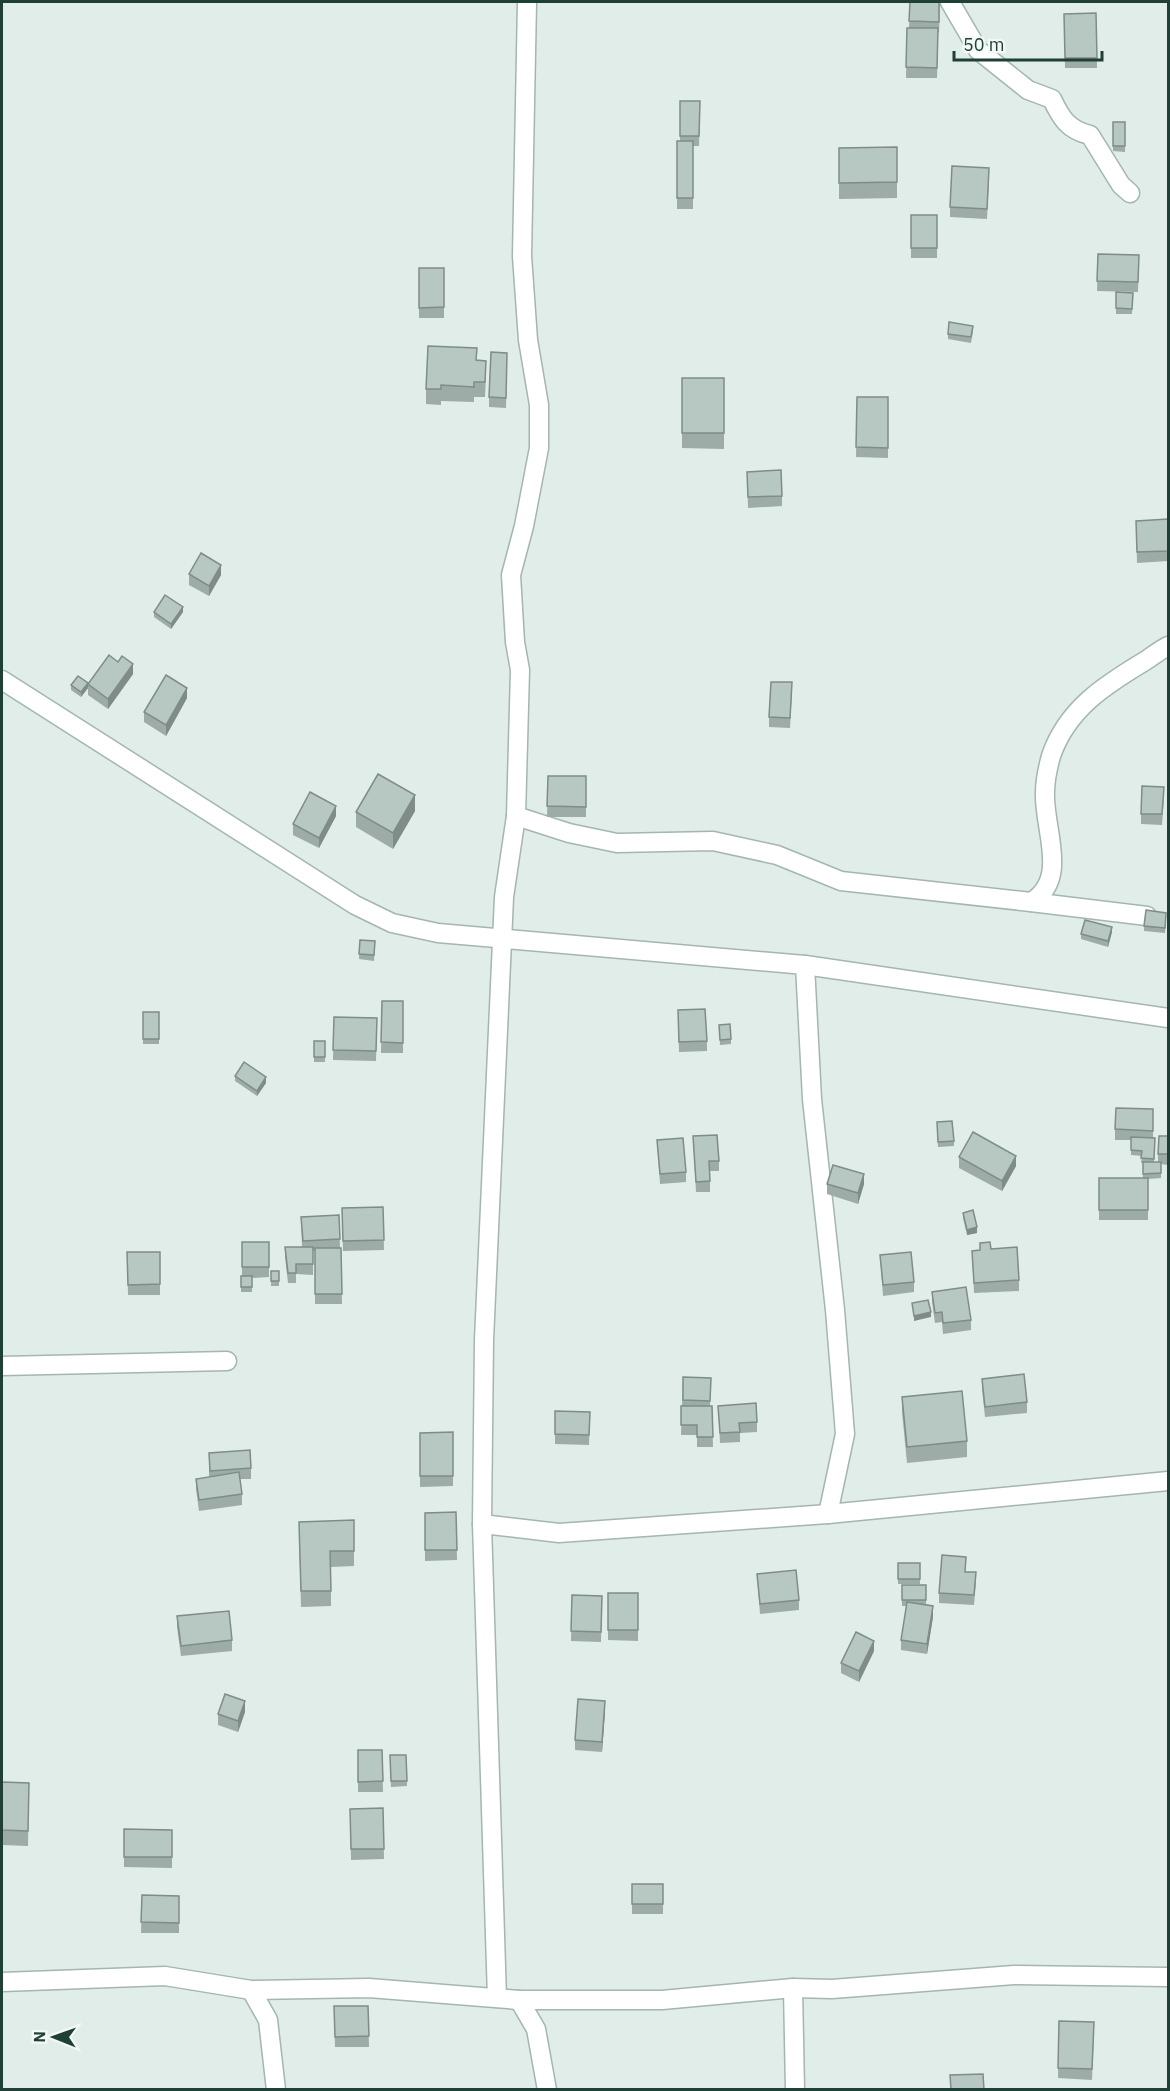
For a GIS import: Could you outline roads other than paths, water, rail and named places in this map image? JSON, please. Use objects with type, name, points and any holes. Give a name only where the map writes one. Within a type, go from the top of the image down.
[{"type":"street","points":[[497,1998],[482,1524],[483,1340],[501,939],[504,897],[516,816],[520,670],[515,642],[511,575],[524,526],[539,448],[539,405],[528,340],[522,256],[527,2]]},
{"type":"street","points":[[950,2],[978,50],[1021,86],[1052,99],[1064,122],[1072,130],[1090,135],[1121,185],[1130,193]]},
{"type":"street","points":[[1031,902],[1044,894],[1050,880],[1052,844],[1045,793],[1051,757],[1063,730],[1101,687],[1168,646]]},
{"type":"street","points":[[2,680],[355,905],[392,923],[438,933],[805,965],[1168,1018]]},
{"type":"street","points":[[516,816],[569,833],[617,843],[713,841],[777,855],[841,881],[1147,916]]},
{"type":"street","points":[[805,965],[812,1099],[835,1310],[845,1434],[828,1514]]},
{"type":"street","points":[[2,1366],[227,1361]]},
{"type":"street","points":[[482,1524],[559,1533],[828,1514],[1168,1481]]},
{"type":"street","points":[[2,1982],[165,1976],[252,1990],[369,1988],[519,2000],[662,2000],[793,1988],[832,1989],[1014,1975],[1168,1977]]},
{"type":"street","points":[[793,1988],[795,2090]]},
{"type":"street","points":[[252,1990],[268,2020],[276,2090]]},
{"type":"street","points":[[519,2000],[536,2029],[547,2090]]}]
